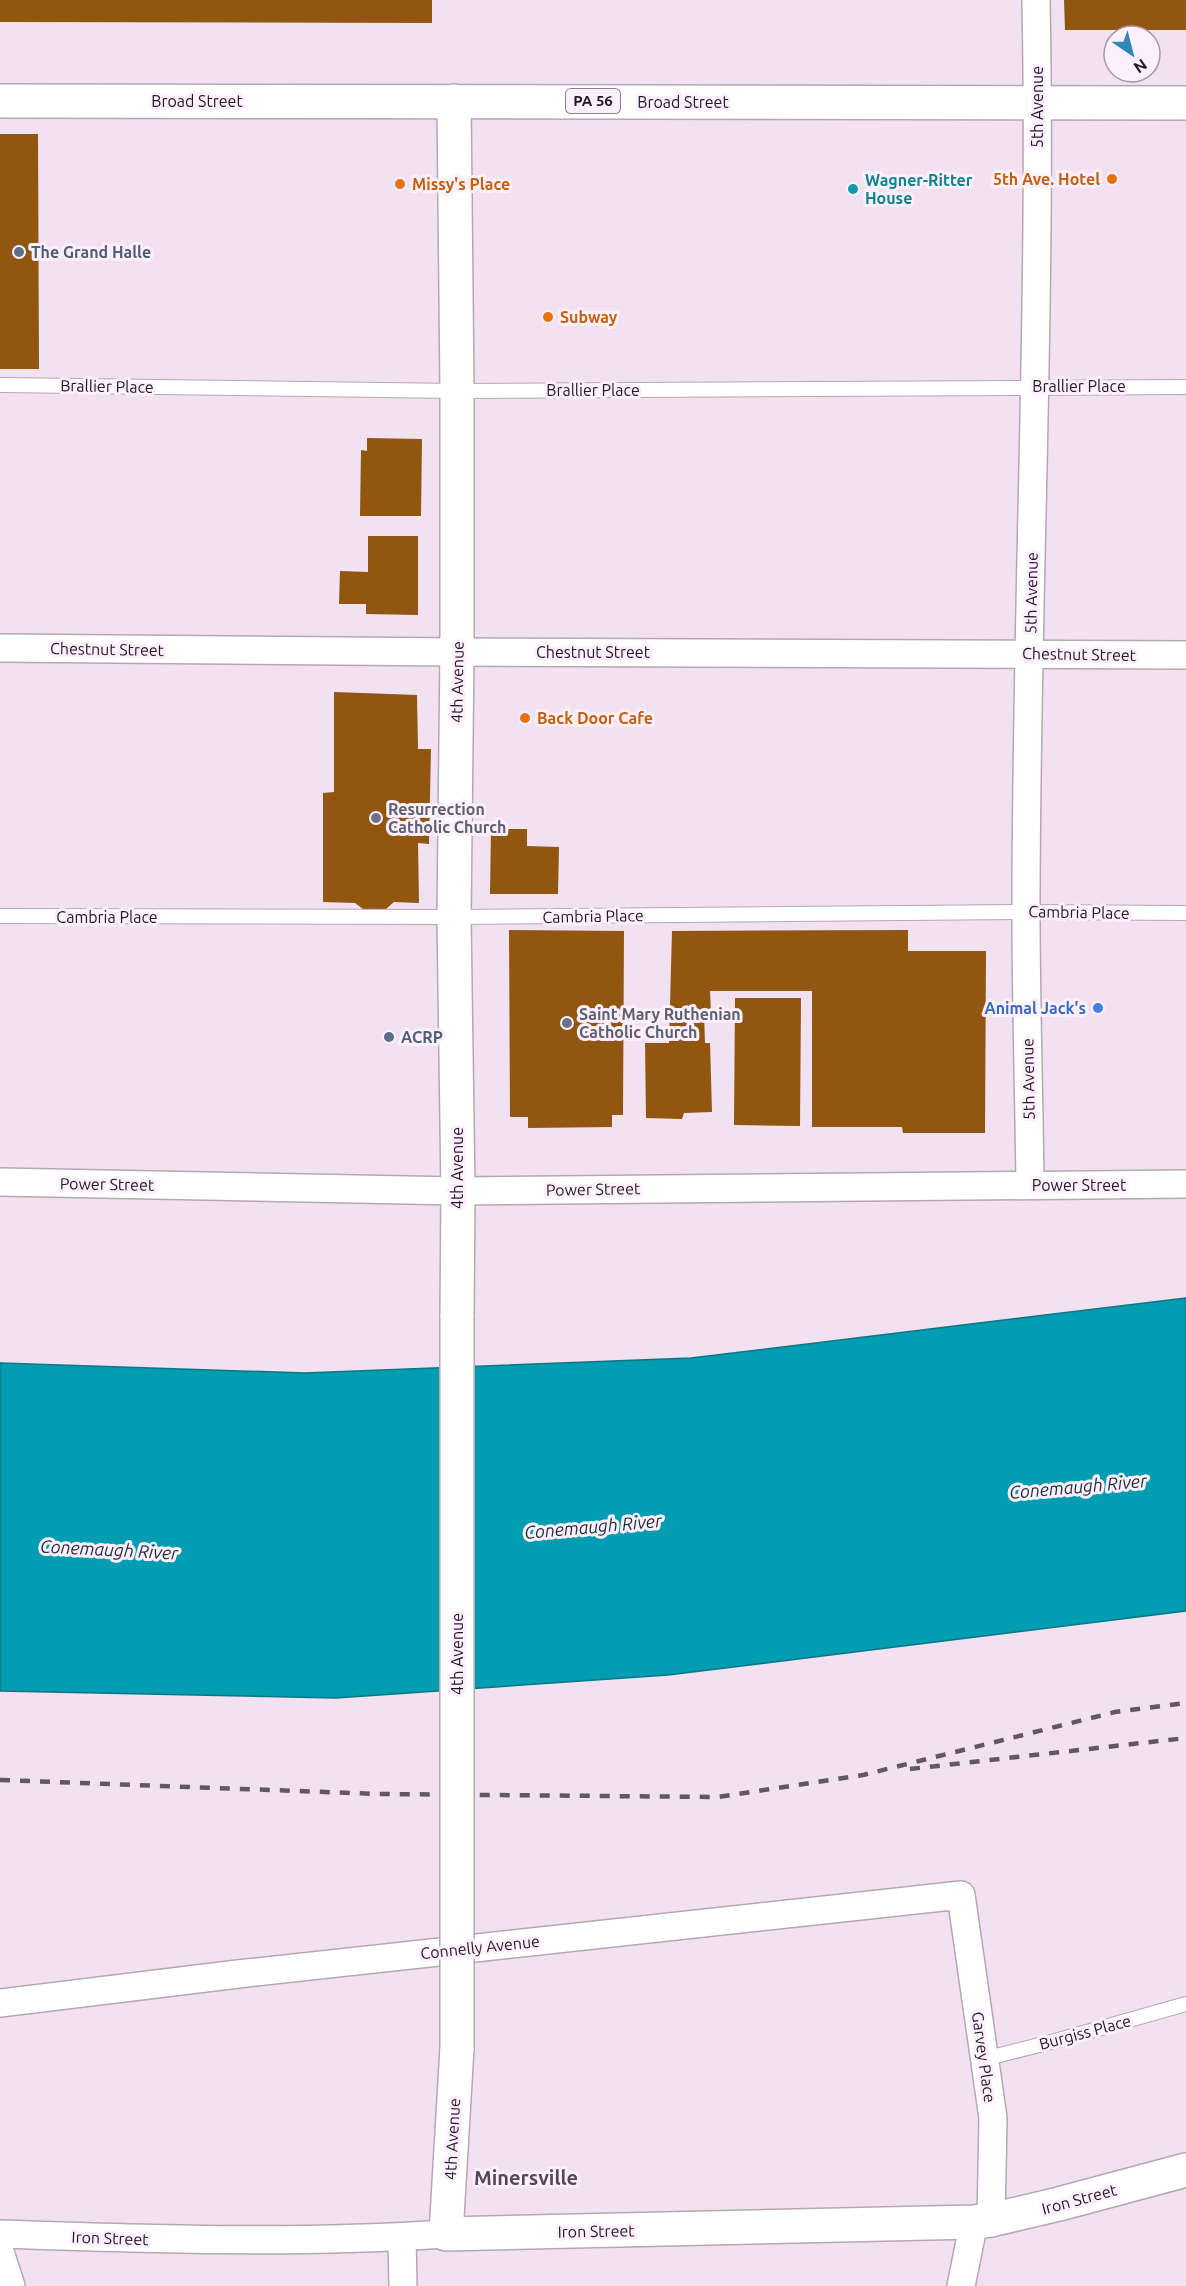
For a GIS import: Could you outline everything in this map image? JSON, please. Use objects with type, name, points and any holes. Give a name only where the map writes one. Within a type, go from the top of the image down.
[{"type":"main road","name":"Broad Street","points":[[0,101],[1186,103]]},
{"type":"main road","name":"4th Avenue","points":[[446,2234],[457,2048],[458,1191],[454,917],[457,391],[454,101]]},
{"type":"main road","name":"Iron Street","points":[[446,2234],[983,2221],[1059,2204],[1186,2169]]},
{"type":"street","name":"5th Avenue","points":[[1030,1185],[1026,912],[1029,653],[1036,386],[1038,103],[1036,0]]},
{"type":"street","name":"Chestnut Street","points":[[0,648],[1186,655]]},
{"type":"street","name":"Power Street","points":[[0,1182],[458,1191],[1186,1184]]},
{"type":"street","name":"Connelly Avenue","points":[[0,2003],[249,1972],[961,1895]]},
{"type":"street","name":"Garvey Place","points":[[961,1895],[993,2118],[983,2221],[961,2286]]},
{"type":"street","name":"Iron Street","points":[[0,2234],[171,2240],[402,2237],[446,2234]]},
{"type":"street","points":[[402,2237],[403,2286]]},
{"type":"street","points":[[0,2252],[11,2286]]},
{"type":"lane","name":"Brallier Place","points":[[0,385],[457,391],[1036,386],[1186,387]]},
{"type":"lane","name":"Cambria Place","points":[[0,916],[454,917],[1026,912],[1186,914]]},
{"type":"lane","name":"Burgiss Place","points":[[984,2059],[1055,2042],[1186,2004]]},
{"type":"water","name":"Conemaugh River","points":[[1186,1298],[1186,1611],[668,1675],[336,1698],[0,1691],[0,1363],[305,1373],[691,1358]]},
{"type":"building","points":[[0,0],[432,0],[432,23],[0,22]]},
{"type":"building","points":[[1064,0],[1186,0],[1186,30],[1162,30],[1162,24],[1102,24],[1102,30],[1065,30]]},
{"type":"building","name":"The Grand Halle","points":[[0,134],[38,134],[39,369],[0,369]]},
{"type":"building","points":[[367,438],[422,439],[421,516],[360,516],[361,450],[367,451]]},
{"type":"building","points":[[368,536],[418,536],[418,615],[366,614],[366,604],[339,604],[340,571],[368,572]]},
{"type":"building","name":"Resurrection Catholic Church","points":[[334,692],[417,695],[418,749],[431,749],[429,844],[418,843],[419,903],[394,902],[386,909],[363,909],[355,903],[323,902],[323,793],[334,792]]},
{"type":"building","points":[[491,829],[527,829],[527,846],[559,847],[558,894],[490,894]]},
{"type":"building","name":"Saint Mary Ruthenian Catholic Church","points":[[509,930],[624,931],[623,1115],[612,1115],[612,1127],[528,1128],[528,1117],[510,1117]]},
{"type":"building","points":[[908,930],[908,951],[986,951],[985,1133],[903,1133],[902,1127],[812,1127],[812,991],[710,991],[711,1012],[704,1013],[705,1043],[710,1043],[712,1112],[684,1113],[682,1119],[646,1118],[645,1043],[669,1043],[672,931]]},
{"type":"building","points":[[735,998],[801,998],[800,1126],[734,1125]]},
{"type":"railway","points":[[0,1780],[378,1794],[718,1797],[863,1775],[1115,1712],[1186,1703]]},
{"type":"railway","points":[[910,1769],[1186,1738]]},
{"type":"place","name":"5th Ave. Hotel","points":[[1112,179]]},
{"type":"place","name":"Missy's Place","points":[[400,184]]},
{"type":"place","name":"Wagner-Ritter House","points":[[853,189]]},
{"type":"place","name":"The Grand Halle","points":[[19,252]]},
{"type":"place","name":"Subway","points":[[548,317]]},
{"type":"place","name":"Back Door Cafe","points":[[525,718]]},
{"type":"place","name":"Resurrection Catholic Church","points":[[376,818]]},
{"type":"place","name":"Animal Jack's","points":[[1098,1008]]},
{"type":"place","name":"Saint Mary Ruthenian Catholic Church","points":[[567,1023]]},
{"type":"place","name":"ACRP","points":[[389,1037]]},
{"type":"district","name":"Minersville","points":[[526,2178]]}]
